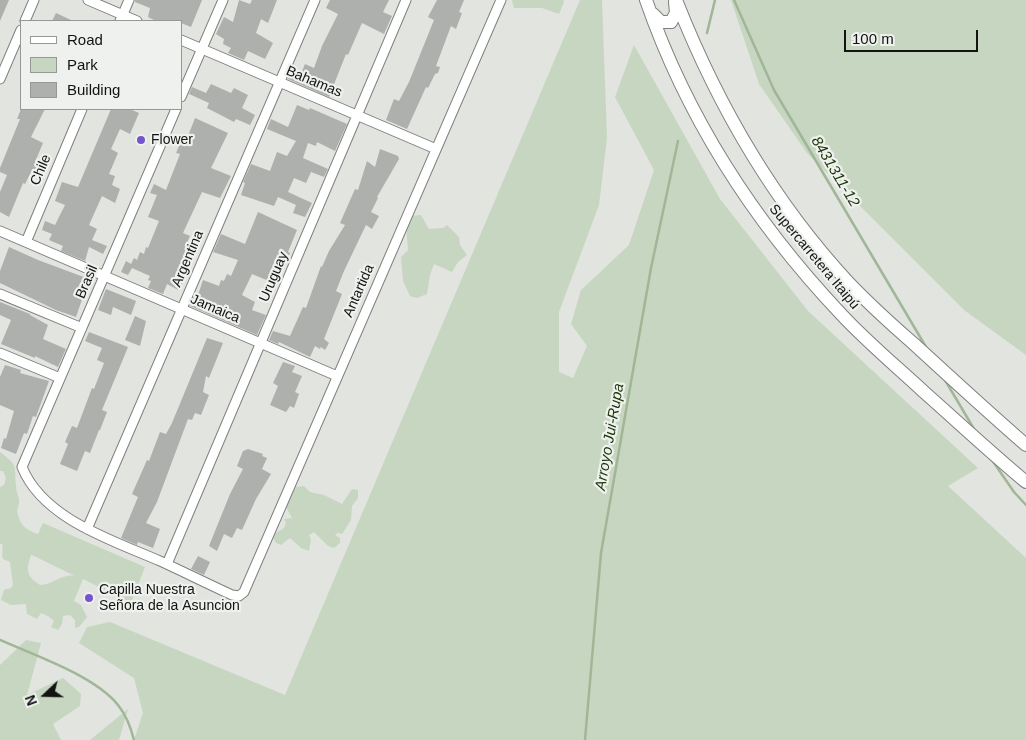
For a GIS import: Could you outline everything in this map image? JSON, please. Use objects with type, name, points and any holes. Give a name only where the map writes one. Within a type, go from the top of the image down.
[{"type":"street","points":[[25,20],[34,0]]},
{"type":"street","points":[[88,0],[121,18],[128,0]]},
{"type":"street","points":[[182,95],[223,0]]},
{"type":"street","name":"Argentina","points":[[87,529],[315,0]]},
{"type":"street","name":"Uruguay","points":[[167,564],[406,0]]},
{"type":"street","name":"Antartida","points":[[167,564],[232,595],[239,596],[244,592],[501,0]]},
{"type":"street","points":[[648,4],[661,22],[671,22],[676,13],[675,0]]},
{"type":"street","name":"Supercarretera Itaipú","points":[[675,0],[695,48],[742,141],[773,189],[801,225],[847,281],[872,306],[1026,445]]},
{"type":"street","name":"Supercarretera Itaipú","points":[[648,4],[685,90],[723,162],[745,196],[796,262],[865,339],[1026,482]]},
{"type":"street","points":[[0,79],[20,32]]},
{"type":"street","name":"Bahamas","points":[[182,40],[436,149]]},
{"type":"street","name":"Chile","points":[[26,242],[82,110]]},
{"type":"street","name":"Brasil","points":[[87,529],[54,509],[27,478],[22,466],[176,110]]},
{"type":"street","name":"Jamaica","points":[[0,231],[337,376]]},
{"type":"street","points":[[0,294],[82,328]]},
{"type":"street","points":[[1,354],[60,378]]},
{"type":"street","points":[[87,529],[167,564]]},
{"type":"green space","points":[[512,0],[563,0],[564,2],[559,14],[542,8],[514,8]]},
{"type":"green space","points":[[580,0],[602,0],[607,138],[599,205],[559,312],[559,372],[573,378],[587,346],[571,324],[581,290],[629,245],[654,170],[615,97],[634,45],[720,199],[808,311],[978,468],[948,486],[1026,558],[1026,740],[134,740],[143,713],[134,678],[79,643],[87,627],[110,622],[285,695]]},
{"type":"green space","points":[[731,0],[1026,0],[1026,355],[964,310],[807,153],[759,84]]},
{"type":"green space","points":[[421,215],[429,229],[443,228],[447,225],[459,237],[460,245],[467,255],[458,262],[452,272],[434,264],[427,294],[417,298],[410,296],[403,281],[401,257],[408,250],[406,225],[409,216]]},
{"type":"green space","points":[[0,452],[13,464],[19,500],[17,510],[19,519],[30,531],[38,534],[43,523],[145,567],[131,603],[83,579],[74,601],[81,605],[87,617],[79,627],[75,628],[75,620],[70,615],[63,616],[62,624],[58,630],[51,627],[54,621],[48,616],[41,613],[37,619],[27,614],[26,604],[11,605],[1,600],[4,590],[11,588],[13,585],[10,562],[3,559],[3,546],[0,544],[0,487],[4,485],[6,478],[3,471],[0,471]],"holes":[[[32,555],[75,576],[66,576],[40,585],[32,579],[28,572],[28,565]]]},
{"type":"green space","points":[[304,486],[310,492],[324,495],[342,504],[352,489],[358,490],[358,498],[352,506],[351,520],[342,534],[338,533],[335,535],[340,538],[340,543],[334,548],[328,546],[314,532],[309,535],[311,540],[309,551],[301,548],[290,538],[281,545],[276,543],[273,538],[274,534],[284,528],[286,523],[284,519],[292,518],[286,507],[286,500],[292,495],[294,487]]},
{"type":"green space","points":[[26,640],[41,643],[27,695],[63,678],[81,694],[80,706],[53,724],[61,740],[0,740],[0,665]]},
{"type":"green space","points":[[128,709],[119,740],[90,740]]},
{"type":"building","points":[[0,0],[9,0],[0,21]]},
{"type":"building","points":[[135,0],[202,0],[191,27],[182,23],[182,20],[154,20],[148,17],[150,8],[135,2]]},
{"type":"building","points":[[239,0],[250,4],[252,0],[277,0],[268,23],[261,19],[256,33],[273,43],[265,59],[248,51],[244,60],[228,53],[231,48],[223,44],[224,39],[216,34],[224,17],[233,22]]},
{"type":"building","points":[[330,0],[389,0],[383,12],[392,16],[384,34],[362,23],[348,55],[346,54],[329,97],[288,79],[289,75],[299,79],[305,64],[314,68],[322,46],[338,14],[326,8]]},
{"type":"building","points":[[437,0],[464,0],[459,12],[462,13],[456,29],[451,26],[436,66],[440,67],[438,73],[435,74],[428,88],[426,87],[407,129],[386,120],[394,99],[399,101],[409,82],[434,20],[428,17]]},
{"type":"building","points":[[56,13],[71,20],[52,20]]},
{"type":"building","points":[[211,84],[231,93],[234,88],[248,95],[242,108],[255,115],[250,125],[236,119],[234,122],[207,108],[209,103],[189,94],[192,87],[206,93]]},
{"type":"building","points":[[297,105],[309,110],[310,108],[347,124],[335,151],[317,142],[316,146],[308,143],[303,158],[328,169],[324,177],[311,172],[306,183],[294,178],[288,192],[312,203],[305,217],[293,213],[296,205],[278,197],[274,206],[241,195],[245,183],[243,182],[251,164],[270,171],[277,152],[287,156],[296,141],[267,129],[271,119],[288,127]]},
{"type":"building","points":[[21,110],[44,110],[31,137],[43,143],[35,162],[47,168],[42,176],[31,172],[25,184],[23,183],[9,217],[0,212],[0,192],[7,175],[0,172],[0,168],[20,119],[17,119]]},
{"type":"building","points":[[111,110],[132,110],[139,113],[130,134],[120,129],[111,149],[118,153],[109,174],[115,176],[112,185],[120,189],[115,203],[102,196],[89,225],[97,229],[92,240],[107,246],[103,254],[89,247],[85,261],[61,251],[63,246],[49,240],[52,234],[42,230],[45,221],[55,225],[65,205],[55,201],[62,182],[78,187]]},
{"type":"building","points":[[195,118],[228,133],[211,168],[231,176],[220,198],[202,192],[183,233],[190,236],[185,247],[195,250],[188,272],[178,290],[167,284],[163,294],[148,288],[151,281],[148,280],[150,276],[132,268],[128,275],[121,272],[126,261],[131,264],[134,258],[137,260],[140,252],[144,254],[146,247],[148,248],[159,221],[148,217],[157,195],[150,193],[154,184],[166,190],[180,154],[176,153],[184,134],[188,136]]},
{"type":"building","points":[[380,149],[398,156],[399,159],[377,197],[371,212],[379,216],[372,229],[366,225],[336,291],[342,294],[324,339],[329,343],[325,350],[315,346],[310,357],[279,342],[278,344],[269,340],[273,331],[290,336],[303,307],[306,308],[321,266],[345,225],[340,223],[355,189],[358,190],[367,161],[375,167]]},
{"type":"building","points":[[258,212],[297,230],[288,252],[290,253],[276,284],[252,274],[242,295],[255,302],[252,310],[266,315],[257,335],[190,306],[194,296],[197,298],[203,280],[219,286],[221,280],[224,281],[227,274],[231,276],[238,260],[213,252],[221,234],[245,244]]},
{"type":"building","points":[[9,247],[89,279],[76,317],[56,310],[0,283],[0,271]]},
{"type":"building","points":[[106,289],[136,301],[131,315],[113,307],[111,315],[98,310]]},
{"type":"building","points":[[0,302],[30,314],[48,325],[43,339],[66,349],[58,367],[35,356],[35,358],[1,344],[11,320],[0,315]]},
{"type":"building","points":[[135,316],[146,321],[140,346],[125,340]]},
{"type":"building","points":[[89,332],[128,347],[102,410],[107,412],[100,430],[90,453],[85,451],[77,471],[60,464],[68,444],[65,442],[72,426],[77,428],[104,363],[97,360],[102,348],[85,341]]},
{"type":"building","points":[[207,338],[223,343],[209,378],[206,376],[203,392],[209,395],[201,415],[195,413],[192,420],[188,419],[157,502],[146,523],[160,529],[153,548],[138,542],[137,545],[121,538],[138,497],[132,494],[147,460],[149,461],[160,432],[166,434],[172,423]]},
{"type":"building","points":[[283,362],[295,366],[292,372],[302,376],[295,392],[299,394],[294,408],[290,406],[286,412],[270,405],[278,386],[273,383]]},
{"type":"building","points":[[5,365],[21,370],[20,373],[49,381],[36,417],[33,416],[27,434],[24,433],[16,454],[1,448],[4,438],[6,439],[14,411],[0,405],[0,377]]},
{"type":"building","points":[[248,449],[263,454],[262,456],[267,458],[262,469],[271,474],[256,499],[242,530],[237,528],[232,538],[224,534],[217,551],[209,546],[230,494],[243,469],[237,466],[243,451]]},
{"type":"building","points":[[198,556],[210,562],[204,575],[191,569]]},
{"type":"waterway","name":"Arroyo Jui-Rupa","points":[[707,33],[715,0]]},
{"type":"waterway","name":"8431311-12","points":[[734,0],[774,90],[926,347]]},
{"type":"waterway","name":"Arroyo Jui-Rupa","points":[[585,740],[601,553],[651,268],[678,141]]},
{"type":"waterway","name":"8431311-12","points":[[945,380],[974,429]]},
{"type":"waterway","name":"8431311-12","points":[[992,460],[1014,492],[1026,505]]},
{"type":"waterway","points":[[0,640],[63,667],[108,694],[121,709],[134,740]]},
{"type":"place","name":"Flower","points":[[141,140]]},
{"type":"place","name":"Capilla Nuestra Señora de la Asuncion","points":[[89,598]]}]
